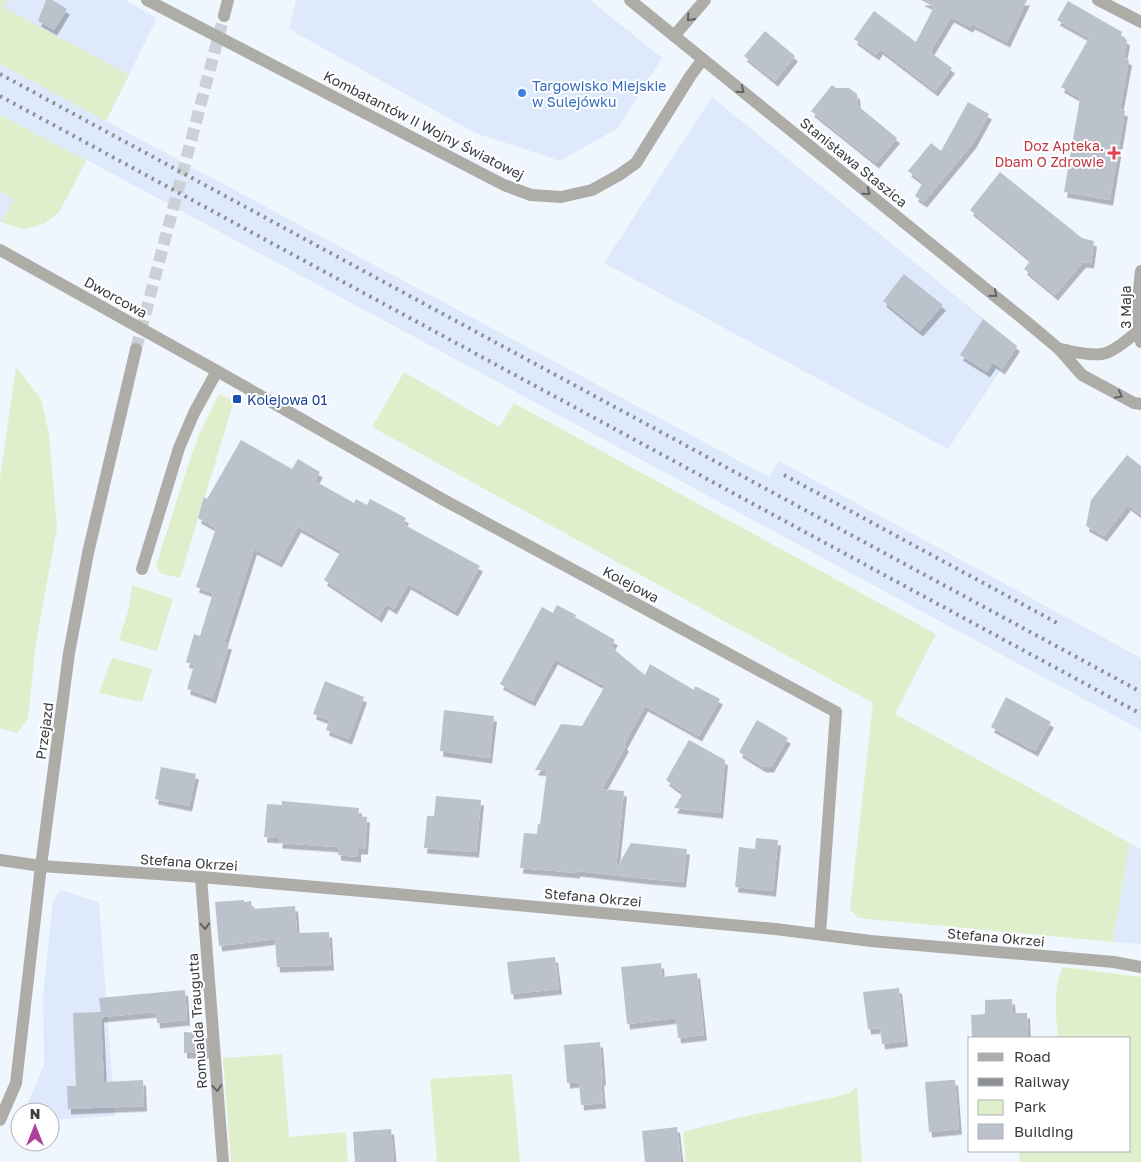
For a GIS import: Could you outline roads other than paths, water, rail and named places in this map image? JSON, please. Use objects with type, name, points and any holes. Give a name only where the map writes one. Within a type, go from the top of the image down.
[{"type":"street","name":"Kombatantów II Wojny Światowej","points":[[147,0],[504,185],[531,195],[561,197],[592,190],[636,163],[703,59]]},
{"type":"street","points":[[224,16],[228,0]]},
{"type":"street","name":"Stanisława Staszica","points":[[630,0],[1028,322],[1059,349],[1082,375],[1134,403],[1141,404]]},
{"type":"street","points":[[674,36],[705,0]]},
{"type":"street","points":[[1098,0],[1141,22]]},
{"type":"street","name":"Dworcowa","points":[[0,250],[217,371]]},
{"type":"street","name":"3 Maja","points":[[1140,336],[1139,293],[1141,271]]},
{"type":"street","points":[[1059,349],[1089,354],[1104,354],[1140,336]]},
{"type":"street","name":"Przejazd","points":[[0,1120],[16,1082],[40,866],[69,653],[88,553],[136,349]]},
{"type":"street","points":[[142,569],[179,448],[194,413],[217,371]]},
{"type":"street","name":"Kolejowa","points":[[217,371],[442,499],[836,712],[820,934]]},
{"type":"street","name":"Stefana Okrzei","points":[[0,860],[40,866],[201,877],[766,928],[871,941],[1114,962],[1141,967]]},
{"type":"street","name":"Romualda Traugutta","points":[[201,877],[223,1162]]},
{"type":"tunnel","points":[[136,349],[224,16]]},
{"type":"railway","points":[[0,74],[1141,692]]},
{"type":"railway","points":[[0,96],[1141,714]]},
{"type":"railway","points":[[784,475],[1059,624]]},
{"type":"place","name":"Targowisko Miejskie w Sulejówku","points":[[522,93]]},
{"type":"place","name":"Doz Apteka. Dbam O Zdrowie","points":[[1114,153]]},
{"type":"place","name":"Kolejowa 01","points":[[237,399]]}]
